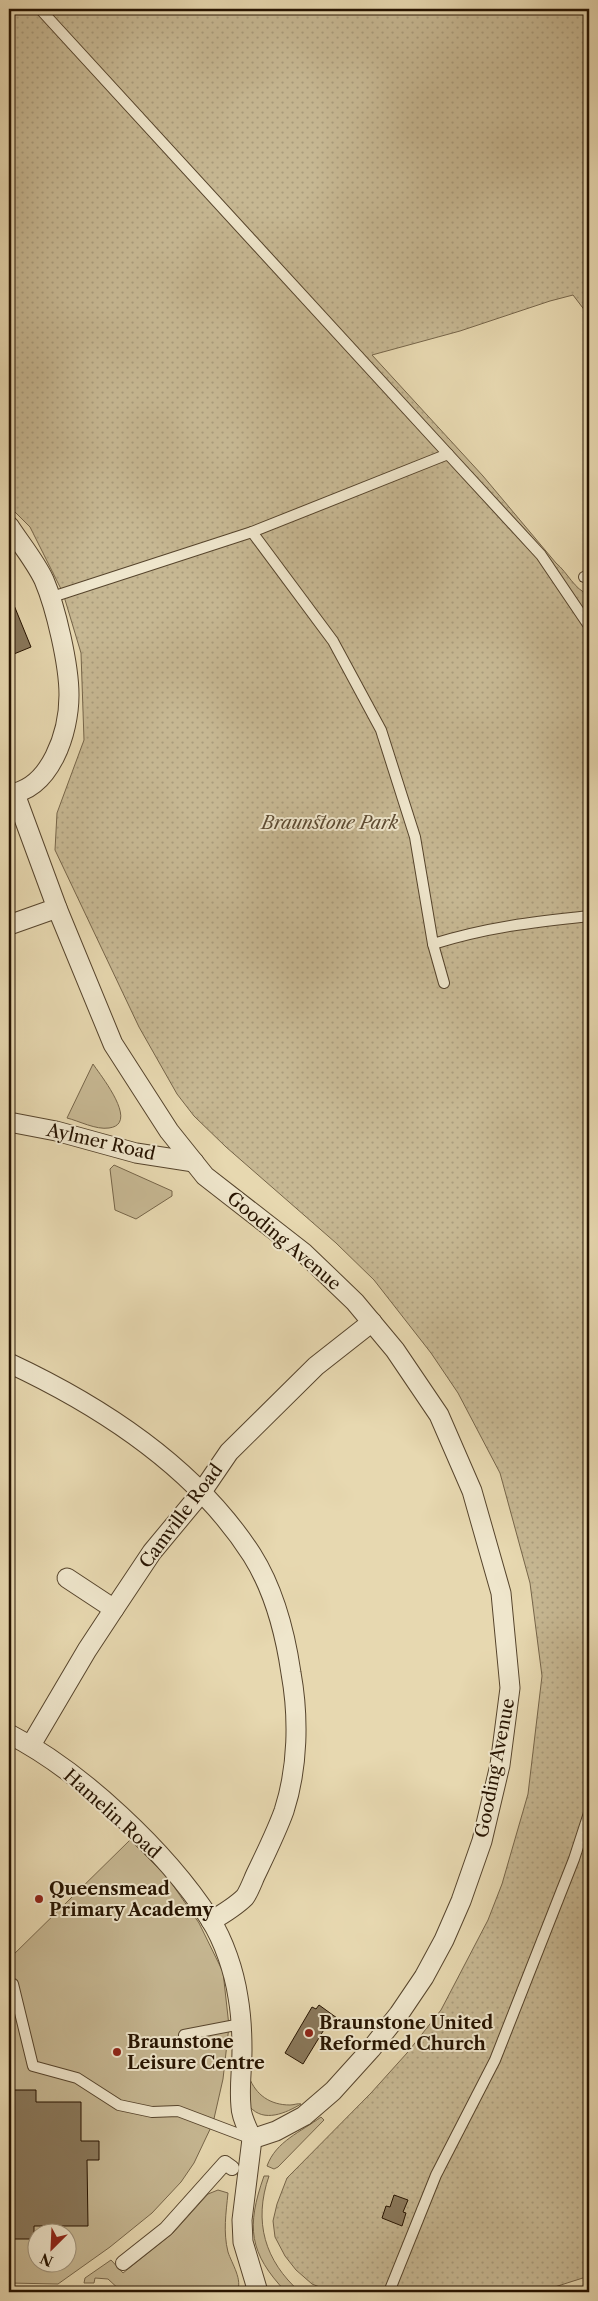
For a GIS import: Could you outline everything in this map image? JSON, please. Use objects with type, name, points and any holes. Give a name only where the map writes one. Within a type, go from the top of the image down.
[{"type":"street","name":"Gooding Avenue","points":[[9,526],[44,580],[63,642],[69,696],[62,739],[51,765],[39,780],[12,794],[113,1044],[169,1131],[205,1176],[304,1253],[355,1302],[395,1350],[439,1415],[472,1491],[501,1593],[510,1688],[500,1765],[482,1841],[461,1901],[444,1940],[419,1984],[371,2049],[333,2091],[304,2116],[276,2131],[252,2139]]},
{"type":"street","points":[[9,925],[57,908]]},
{"type":"street","name":"Aylmer Road","points":[[9,1122],[56,1131],[136,1153],[194,1162]]},
{"type":"street","name":"Camville Road","points":[[31,1745],[114,1609],[152,1552],[201,1493],[229,1452],[316,1366],[372,1322]]},
{"type":"street","points":[[9,1364],[104,1413],[154,1450],[201,1493],[232,1527],[253,1556],[269,1589],[286,1643],[296,1701],[294,1768],[290,1791],[280,1820],[246,1896],[232,1908],[211,1921]]},
{"type":"street","points":[[67,1578],[114,1609]]},
{"type":"street","name":"Hamelin Road","points":[[9,1734],[31,1745],[95,1794],[142,1837],[178,1875],[211,1921],[234,1975],[241,2024],[241,2108],[252,2139]]},
{"type":"street","points":[[252,2139],[242,2220],[243,2242],[258,2292]]},
{"type":"street","points":[[123,2263],[166,2229],[225,2164],[232,2168]]},
{"type":"lane","points":[[40,9],[541,555],[589,626]]},
{"type":"lane","points":[[49,598],[252,532],[448,454]]},
{"type":"lane","points":[[252,532],[333,641],[381,730],[415,837],[433,944],[444,983]]},
{"type":"lane","points":[[433,944],[470,932],[511,924],[589,916]]},
{"type":"lane","points":[[389,2292],[436,2176],[488,2077],[574,1859],[589,1813]]},
{"type":"lane","points":[[13,1984],[33,2066],[77,2078],[119,2105],[152,2112],[178,2112],[252,2139]]},
{"type":"lane","points":[[184,2035],[241,2024]]},
{"type":"green space","name":"Braunstone Park","points":[[9,9],[589,9],[589,316],[573,295],[460,331],[372,355],[483,476],[575,585],[589,595],[589,2276],[539,2292],[332,2292],[312,2284],[296,2270],[285,2256],[275,2237],[273,2221],[287,2178],[371,2093],[407,2053],[441,2010],[488,1920],[502,1884],[528,1794],[542,1676],[530,1583],[500,1473],[458,1393],[431,1353],[374,1280],[336,1243],[226,1147],[194,1116],[177,1094],[139,1027],[55,850],[57,813],[84,740],[81,653],[63,593],[30,527],[9,506]]},
{"type":"green space","points":[[93,1064],[110,1088],[120,1109],[121,1118],[118,1125],[109,1128],[93,1127],[67,1118]]},
{"type":"green space","points":[[114,1165],[172,1191],[172,1196],[136,1219],[115,1210],[110,1169]]},
{"type":"green space","name":"Braunstone Leisure Centre","points":[[130,1840],[168,1878],[199,1923],[223,1972],[229,2026],[223,2079],[213,2123],[194,2163],[181,2182],[152,2213],[78,2270],[78,2224],[28,2224],[28,2274],[72,2274],[58,2284],[9,2283],[9,1959]]},
{"type":"green space","points":[[249,2077],[260,2094],[270,2101],[283,2105],[301,2104],[289,2111],[275,2115],[262,2115],[256,2112],[250,2107]]},
{"type":"green space","points":[[321,2117],[324,2120],[278,2167],[274,2169],[267,2166],[271,2157],[283,2143]]},
{"type":"green space","points":[[264,2176],[269,2176],[262,2209],[265,2240],[278,2267],[300,2292],[286,2292],[264,2265],[258,2252],[253,2225],[258,2194]]},
{"type":"green space","points":[[218,2190],[228,2193],[225,2222],[226,2237],[228,2252],[239,2282],[237,2292],[122,2292],[108,2279],[95,2278],[94,2283],[84,2283],[85,2278],[111,2260],[123,2273],[173,2233],[208,2194]]},
{"type":"building","points":[[9,593],[31,647],[9,656]]},
{"type":"building","name":"Braunstone United Reformed Church","points":[[319,2005],[337,2018],[328,2030],[325,2028],[303,2064],[285,2053],[312,2007],[316,2009]]},
{"type":"building","points":[[9,2090],[36,2090],[36,2102],[81,2102],[81,2141],[99,2141],[99,2160],[87,2160],[88,2226],[78,2226],[78,2224],[28,2224],[28,2239],[9,2239]]},
{"type":"building","points":[[394,2195],[408,2200],[403,2212],[406,2213],[402,2226],[382,2218],[386,2206],[390,2207]]},
{"type":"place","name":"Queensmead Primary Academy","points":[[39,1899]]},
{"type":"place","name":"Braunstone United Reformed Church","points":[[309,2033]]},
{"type":"place","name":"Braunstone Leisure Centre","points":[[117,2052]]}]
